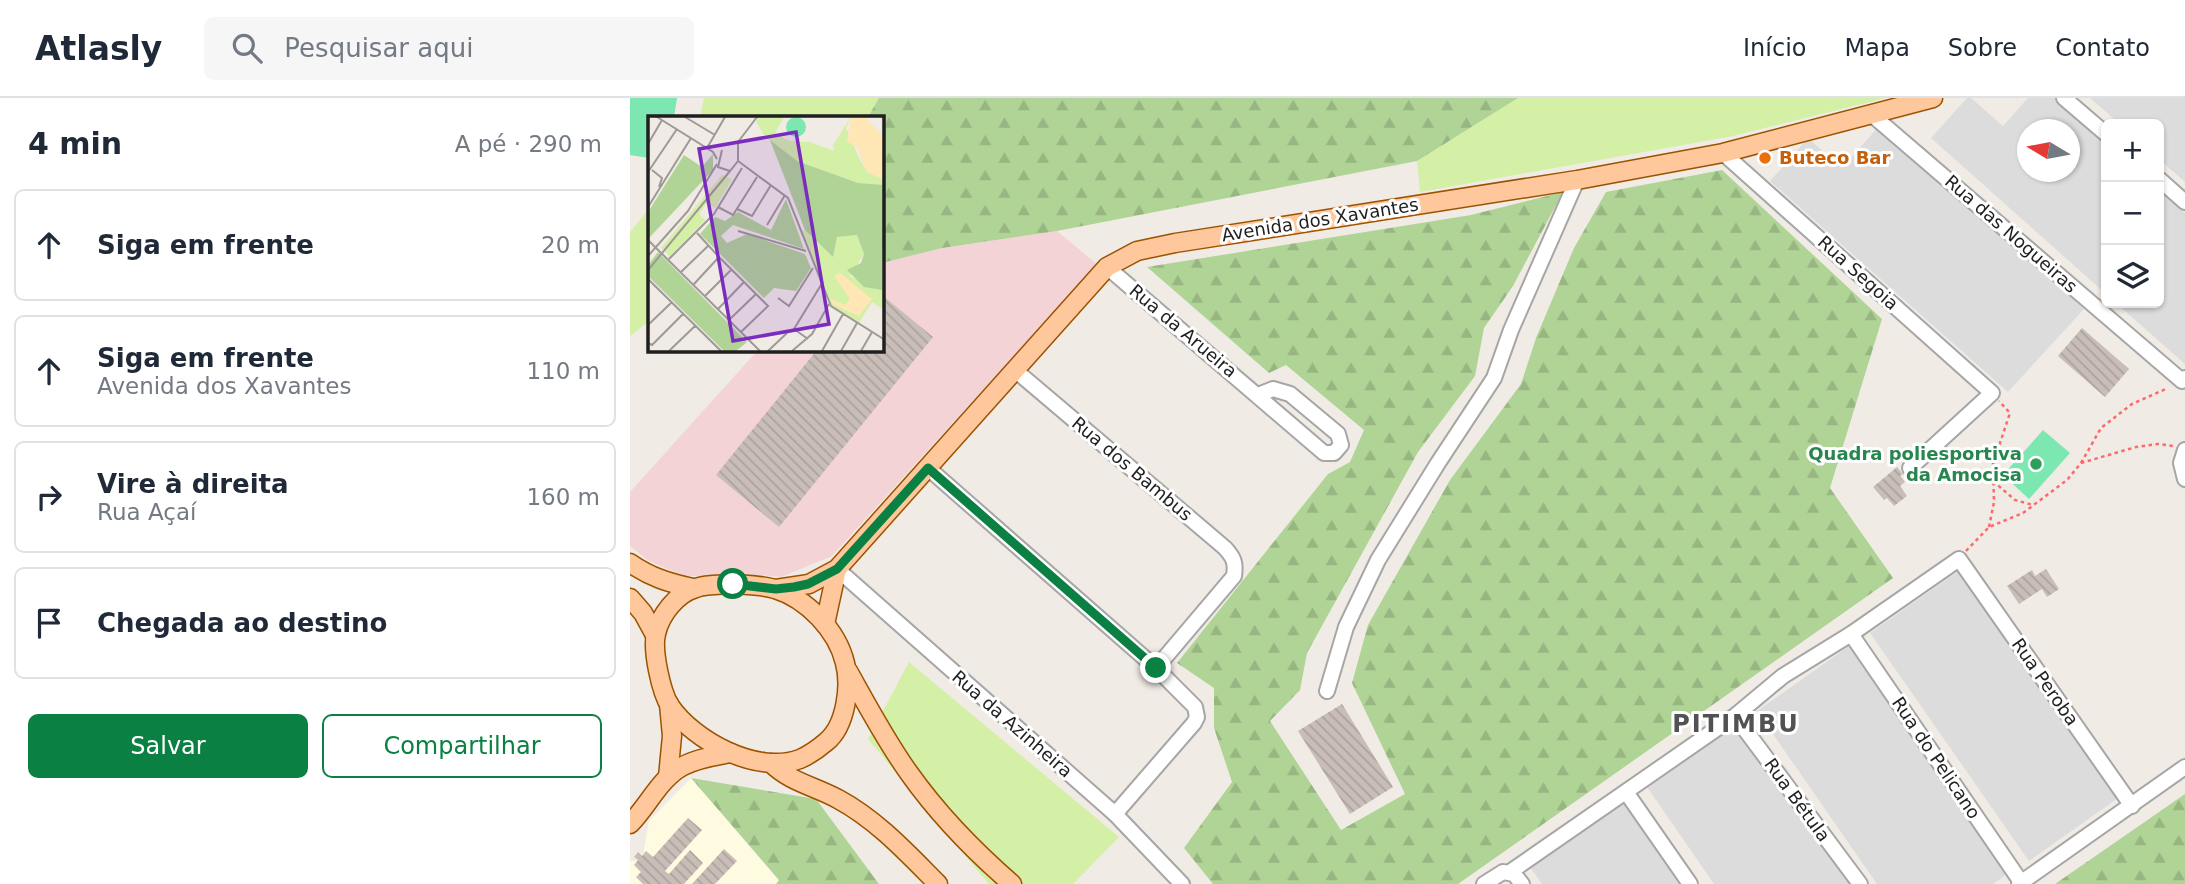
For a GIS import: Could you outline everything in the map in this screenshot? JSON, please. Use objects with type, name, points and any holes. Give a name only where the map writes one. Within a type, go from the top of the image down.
[{"type":"main road","name":"Avenida dos Xavantes","points":[[776,589],[808,584],[837,569],[1107,267],[1137,251],[1577,180],[1723,153],[1933,98]]},
{"type":"main road","points":[[630,563],[648,576],[693,588],[733,584],[776,589],[811,610],[837,639],[848,671],[907,772],[963,838],[1012,884]]},
{"type":"main road","name":"Avenida dos Xavantes","points":[[825,624],[837,569]]},
{"type":"main road","points":[[655,635],[674,601],[693,588]]},
{"type":"main road","points":[[630,598],[643,613],[655,635],[656,655],[668,703],[672,736],[668,777]]},
{"type":"main road","points":[[668,703],[685,724],[703,738],[732,753],[771,763],[799,759],[830,738],[840,723],[846,700],[848,671]]},
{"type":"main road","points":[[632,819],[681,766],[698,759],[732,753]]},
{"type":"main road","points":[[771,763],[787,777],[838,799],[856,810],[895,840],[938,884]]},
{"type":"street","points":[[2064,98],[2101,130]]},
{"type":"street","name":"Rua das Nogueiras","points":[[1871,114],[2184,380]]},
{"type":"street","name":"Rua Segoia","points":[[1723,153],[1993,393]]},
{"type":"street","points":[[1327,691],[1346,627],[1378,561],[1494,378],[1511,330],[1577,180]]},
{"type":"street","points":[[2162,182],[2185,202]]},
{"type":"street","name":"Rua da Arueira","points":[[1107,267],[1324,453],[1334,453],[1341,445],[1338,434],[1290,394],[1273,389],[1258,395]]},
{"type":"street","name":"Rua dos Bambus","points":[[1015,370],[1226,548],[1234,558],[1234,576],[1156,668]]},
{"type":"street","points":[[1910,468],[1993,393]]},
{"type":"street","points":[[2185,450],[2181,463],[2185,479]]},
{"type":"street","points":[[928,468],[1156,668],[1195,707],[1197,717],[1194,723],[1115,814]]},
{"type":"street","points":[[1484,884],[1626,792],[1735,716],[1783,676],[1851,634],[1959,559]]},
{"type":"street","name":"Rua Peroba","points":[[1959,559],[2132,806]]},
{"type":"street","name":"Rua da Azinheira","points":[[837,569],[1115,814],[1182,884]]},
{"type":"street","name":"Rua do Pelicano","points":[[1851,634],[2020,883]]},
{"type":"street","name":"Rua Bétula","points":[[1735,716],[1860,884]]},
{"type":"street","points":[[2020,883],[2185,767]]},
{"type":"street","points":[[1626,792],[1690,884]]},
{"type":"street","points":[[1506,872],[1522,884]]},
{"type":"path","points":[[1959,559],[1989,527],[2023,513],[2067,480],[2081,463],[2101,428],[2132,404],[2184,380]]},
{"type":"path","points":[[1989,527],[1994,502],[1993,464],[2010,413],[1993,393]]},
{"type":"path","points":[[2081,463],[2136,447],[2158,444],[2185,450]]},
{"type":"path","points":[[1993,481],[2015,500],[2034,505]]},
{"type":"shaded area","points":[[1967,98],[1971,98],[2003,126],[2028,98],[2058,98],[2101,137],[2101,290],[1931,138]]},
{"type":"shaded area","points":[[2090,98],[2185,98],[2185,182],[2164,163],[2164,119],[2114,119]]},
{"type":"shaded area","points":[[1880,125],[2084,309],[2008,392],[1770,181],[1808,138],[1842,168]]},
{"type":"shaded area","points":[[2164,194],[2185,213],[2185,364],[2122,308],[2164,308]]},
{"type":"shaded area","points":[[1057,231],[1098,265],[832,556],[781,577],[738,573],[684,576],[649,561],[630,546],[630,492],[756,352],[884,352],[884,262],[942,248]]},
{"type":"shaded area","points":[[1963,568],[2121,796],[2029,861],[1870,633]]},
{"type":"shaded area","points":[[1849,646],[2007,874],[1993,884],[1877,884],[1757,711]]},
{"type":"shaded area","points":[[1739,722],[1852,884],[1714,884],[1647,787]]},
{"type":"shaded area","points":[[691,778],[779,881],[776,884],[630,884],[630,861],[637,861],[634,857],[638,852],[643,855],[649,821]]},
{"type":"shaded area","points":[[1623,803],[1680,884],[1542,884],[1530,867]]},
{"type":"green space","points":[[630,98],[677,98],[674,116],[648,116],[648,158],[630,155]]},
{"type":"green space","points":[[704,98],[879,98],[869,116],[700,116]]},
{"type":"green space","points":[[879,98],[1518,98],[1417,161],[1057,231],[942,248],[884,262],[884,116],[869,116]]},
{"type":"green space","points":[[1518,98],[1886,98],[1733,136],[1420,192],[1417,161]]},
{"type":"green space","points":[[1722,170],[1882,319],[1830,488],[1893,578],[1458,884],[1213,884],[1184,848],[1232,782],[1214,728],[1214,688],[1177,663],[1328,474],[1350,462],[1364,430],[1286,365],[1269,373],[1147,267],[1471,215],[1563,192],[1513,286],[1484,328],[1475,376],[1418,452],[1307,653],[1300,690],[1270,721],[1341,830],[1405,794],[1352,683],[1368,625],[1450,480],[1521,384],[1536,338],[1574,248],[1606,192]]},
{"type":"green space","points":[[648,210],[648,322],[630,336],[630,232]]},
{"type":"green space","name":"Quadra poliesportiva da Amocisa","points":[[2043,430],[2070,453],[2029,499],[2003,475]]},
{"type":"green space","points":[[909,662],[1119,837],[1073,884],[989,884],[868,739]]},
{"type":"green space","points":[[691,778],[816,799],[879,884],[776,884],[779,880]]},
{"type":"green space","points":[[2185,794],[2185,884],[2055,884]]},
{"type":"building","points":[[884,297],[933,337],[779,527],[716,475],[815,352],[884,352]]},
{"type":"building","points":[[2082,328],[2129,369],[2105,397],[2058,356]]},
{"type":"building","points":[[1897,467],[1903,474],[1900,476],[1905,482],[1900,486],[1907,496],[1894,506],[1887,498],[1884,500],[1873,487]]},
{"type":"building","points":[[2046,569],[2059,589],[2047,597],[2042,589],[2019,604],[2007,586],[2032,570],[2035,576]]},
{"type":"building","points":[[1342,704],[1393,787],[1350,814],[1298,731]]},
{"type":"building","points":[[688,818],[702,830],[665,871],[669,874],[690,850],[703,863],[684,884],[643,884],[636,877],[641,872],[634,865],[638,860],[634,857],[638,852],[642,856],[646,851],[653,857]]},
{"type":"building","points":[[724,849],[737,861],[715,884],[692,884]]},
{"type":"place","name":"Buteco Bar","points":[[1765,158]]},
{"type":"place","name":"Quadra poliesportiva da Amocisa","points":[[2036,464]]},
{"type":"district","name":"PITIMBU","points":[[1736,724]]},
{"type":"route","points":[[733,584],[776,589],[794,587],[808,584],[837,569],[928,468],[1156,668]]}]
